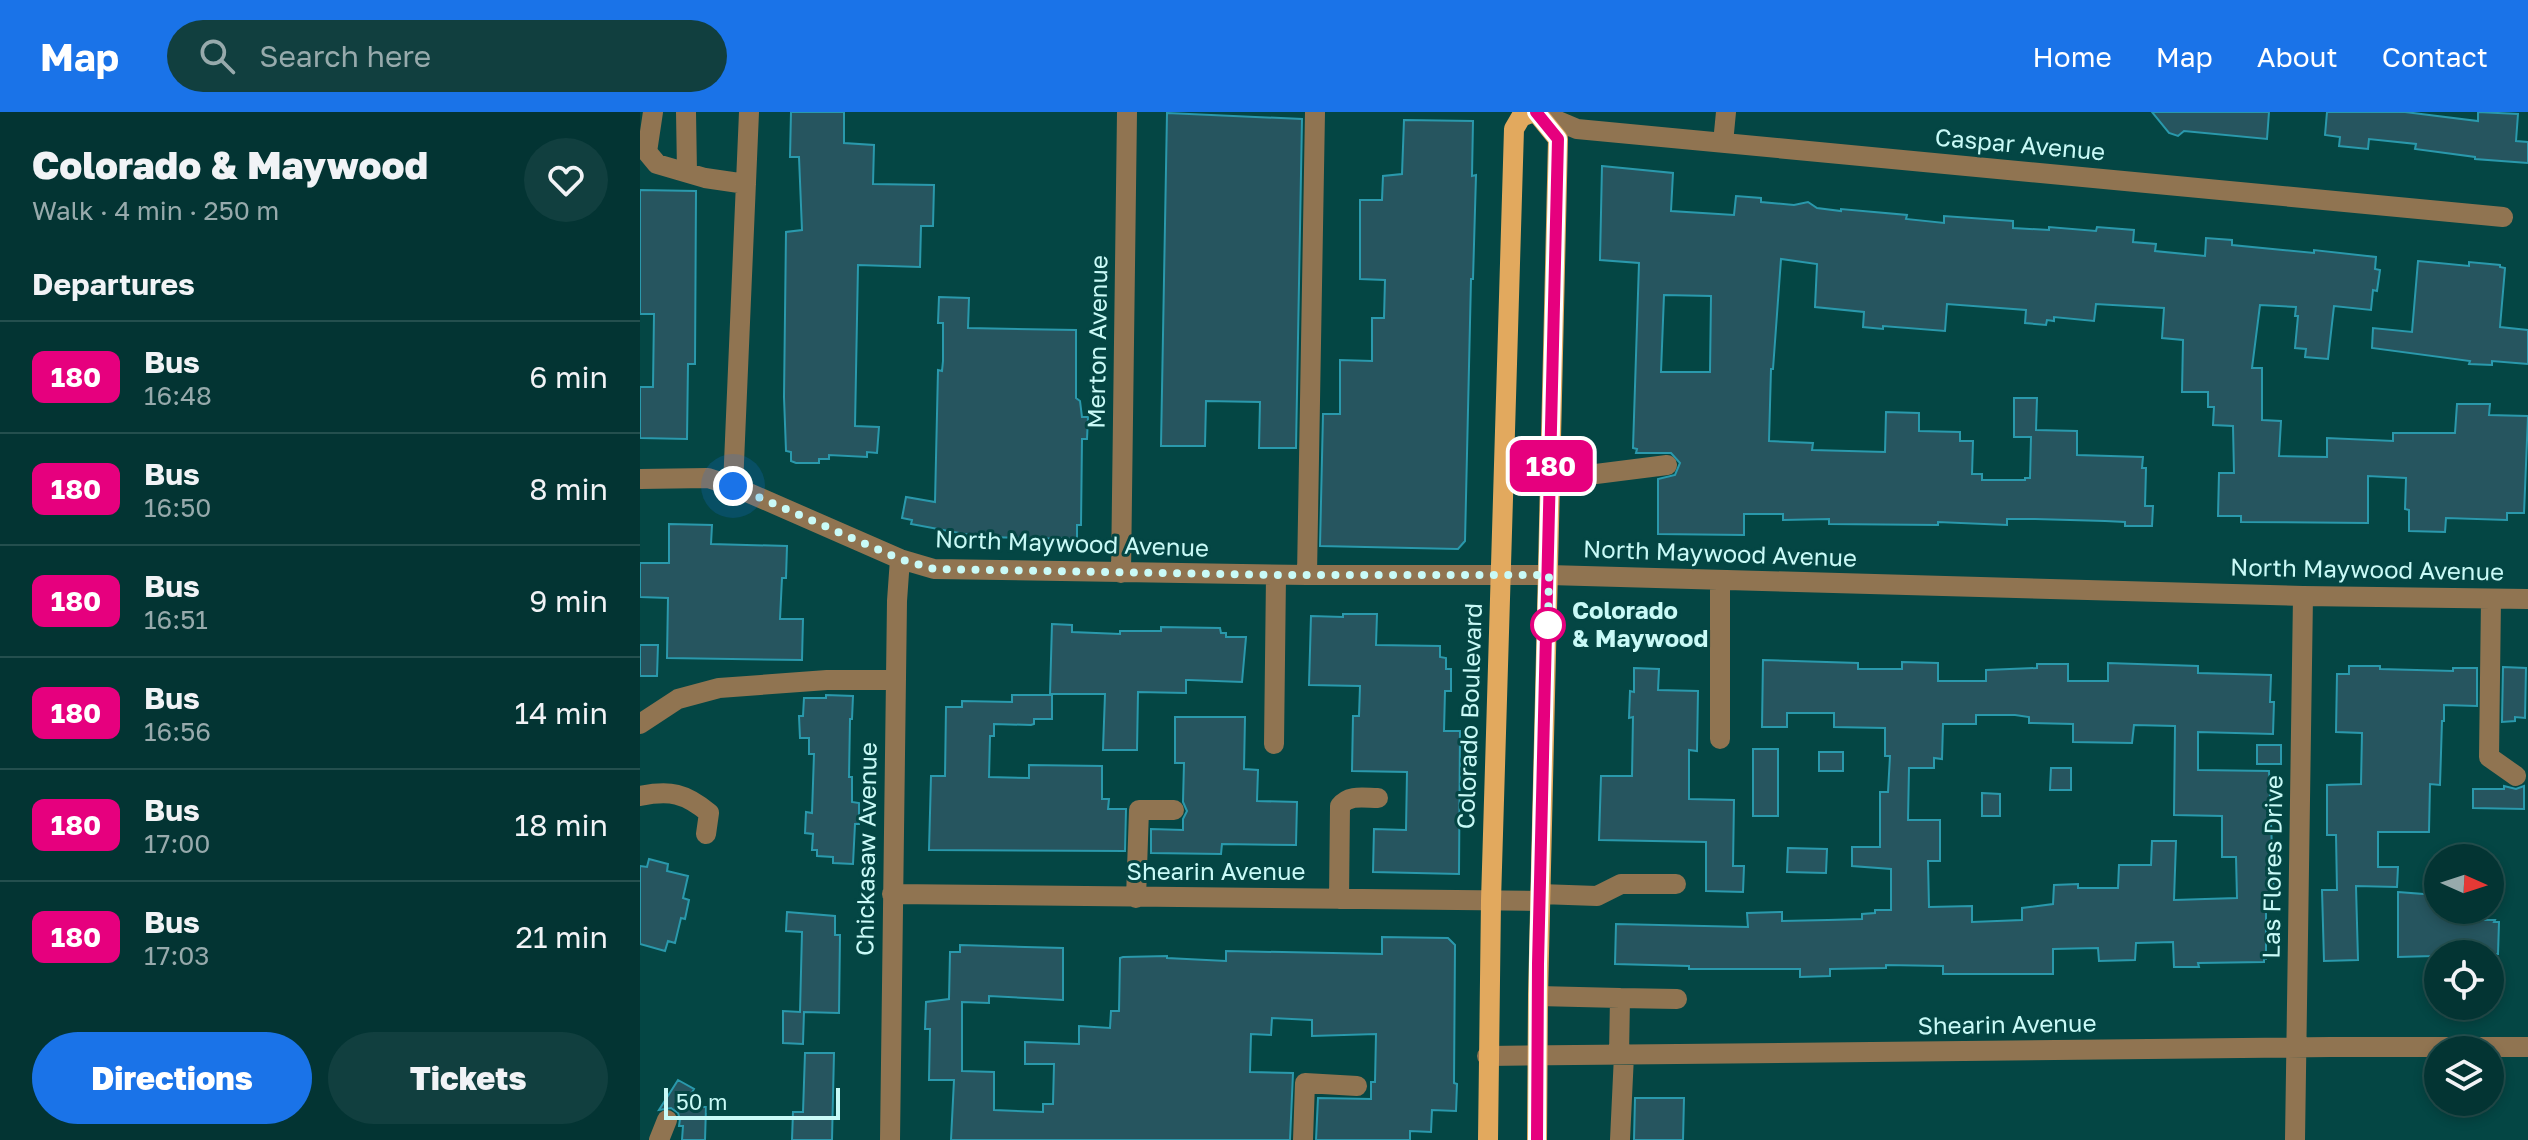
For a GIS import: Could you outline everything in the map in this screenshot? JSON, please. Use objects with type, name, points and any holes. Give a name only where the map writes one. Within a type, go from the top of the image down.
[{"type":"main road","points":[[1535,112],[1558,139],[1536,1056],[1537,1140]]},
{"type":"main road","name":"Colorado Boulevard","points":[[1488,1140],[1487,1056],[1514,129],[1521,117],[1535,112]]},
{"type":"street","points":[[653,112],[647,152],[657,164],[705,178],[746,184]]},
{"type":"street","points":[[686,112],[687,172]]},
{"type":"street","points":[[733,486],[749,112]]},
{"type":"street","name":"Merton Avenue","points":[[1121,573],[1127,112]]},
{"type":"street","points":[[1307,575],[1315,112]]},
{"type":"street","name":"Caspar Avenue","points":[[1535,112],[1577,129],[2503,217]]},
{"type":"street","points":[[1723,143],[1726,112]]},
{"type":"street","points":[[1551,471],[1596,474],[1667,465]]},
{"type":"street","name":"North Maywood Avenue","points":[[640,479],[708,478],[900,559],[934,569],[1276,575],[1549,575],[2303,596],[2528,599]]},
{"type":"street","name":"Chickasaw Avenue","points":[[890,1140],[900,559]]},
{"type":"street","points":[[1274,744],[1276,575]]},
{"type":"street","points":[[1720,580],[1720,739]]},
{"type":"street","name":"Las Flores Drive","points":[[2295,1140],[2303,596]]},
{"type":"street","points":[[2491,599],[2489,757],[2516,776]]},
{"type":"street","points":[[640,724],[678,699],[719,688],[827,680],[896,680]]},
{"type":"street","points":[[640,796],[662,792],[691,798],[709,813],[706,834]]},
{"type":"street","points":[[1339,899],[1340,806],[1352,797],[1378,798]]},
{"type":"street","points":[[1136,898],[1139,810],[1174,810]]},
{"type":"street","name":"Shearin Avenue","points":[[892,894],[1491,901],[1597,896],[1621,884],[1676,884]]},
{"type":"street","points":[[1538,996],[1677,999]]},
{"type":"street","points":[[1620,998],[1620,1140]]},
{"type":"street","name":"Shearin Avenue","points":[[1487,1056],[2528,1047]]},
{"type":"street","points":[[1303,1140],[1305,1083],[1357,1086]]},
{"type":"street","points":[[659,1140],[667,1120]]},
{"type":"building","points":[[791,112],[844,112],[844,143],[874,145],[873,184],[934,185],[933,226],[921,226],[920,267],[858,265],[855,426],[879,427],[877,453],[867,452],[867,457],[829,455],[829,459],[819,459],[819,463],[796,463],[791,461],[791,452],[786,451],[786,232],[802,230],[799,157],[790,157]]},
{"type":"building","points":[[2152,112],[2269,112],[2267,139],[2184,131],[2178,136],[2169,133]]},
{"type":"building","points":[[2327,112],[2405,112],[2478,121],[2478,112],[2518,114],[2516,141],[2528,142],[2528,163],[2475,159],[2415,149],[2416,144],[2369,139],[2368,149],[2339,146],[2340,137],[2325,135]]},
{"type":"building","points":[[1167,113],[1302,119],[1296,448],[1259,448],[1260,402],[1206,401],[1205,446],[1161,446]]},
{"type":"building","points":[[1404,120],[1473,121],[1472,176],[1476,175],[1465,541],[1458,549],[1320,546],[1323,414],[1340,414],[1340,360],[1372,361],[1372,318],[1384,318],[1385,280],[1360,279],[1360,200],[1382,200],[1383,176],[1402,174]]},
{"type":"building","points":[[1602,166],[1673,173],[1671,211],[1734,215],[1736,196],[1794,205],[1808,202],[1817,208],[1907,215],[1906,219],[1944,223],[1944,216],[2013,221],[2013,228],[2134,230],[2133,242],[2156,244],[2155,251],[2205,256],[2206,238],[2232,240],[2232,245],[2376,257],[2375,269],[2380,270],[2377,291],[2373,290],[2371,310],[2334,306],[2328,359],[2305,357],[2306,349],[2295,348],[2296,307],[2260,305],[2252,368],[2262,368],[2262,420],[2281,421],[2279,456],[2327,457],[2327,438],[2393,441],[2393,433],[2455,433],[2457,404],[2490,404],[2489,415],[2528,416],[2524,513],[2507,513],[2507,520],[2446,518],[2445,532],[2409,531],[2409,510],[2405,509],[2406,478],[2368,476],[2368,523],[2241,522],[2241,516],[2218,516],[2219,473],[2234,473],[2233,426],[2213,425],[2214,407],[2208,407],[2208,392],[2182,392],[2183,340],[2162,338],[2164,308],[2096,304],[2094,321],[2054,317],[2054,321],[2047,320],[2046,325],[2025,323],[2026,310],[1947,304],[1945,331],[1863,327],[1864,312],[1815,307],[1817,264],[1781,259],[1771,369],[1769,441],[1813,443],[1812,450],[1885,452],[1886,412],[1919,413],[1919,431],[1960,432],[1960,441],[1973,441],[1972,474],[1982,474],[1982,480],[2025,480],[2030,478],[2031,437],[2014,437],[2014,398],[2037,398],[2036,430],[2077,431],[2077,455],[2143,457],[2142,468],[2146,468],[2145,506],[2153,506],[2152,526],[2035,519],[2007,519],[2007,525],[1938,522],[1938,525],[1829,524],[1829,519],[1783,520],[1783,514],[1744,514],[1744,535],[1658,534],[1658,479],[1675,475],[1680,463],[1671,453],[1636,453],[1637,449],[1633,448],[1639,263],[1600,260]],"holes":[[[1664,295],[1711,296],[1710,372],[1661,372]]]},
{"type":"building","points":[[640,190],[696,191],[695,364],[688,364],[687,439],[640,438],[640,387],[653,387],[654,314],[640,314]]},
{"type":"building","points":[[2418,261],[2469,266],[2469,262],[2505,268],[2500,327],[2528,330],[2528,364],[2492,361],[2492,365],[2469,364],[2470,361],[2372,348],[2373,328],[2412,332]]},
{"type":"building","points":[[939,297],[969,298],[968,328],[1076,330],[1076,398],[1080,401],[1082,417],[1088,417],[1087,439],[1082,439],[1081,525],[1077,525],[1077,539],[981,537],[911,524],[912,520],[902,518],[906,497],[935,502],[938,370],[942,371],[943,361],[943,323],[938,323]]},
{"type":"building","points":[[669,524],[712,525],[711,544],[787,546],[780,619],[803,619],[802,660],[667,658],[668,598],[640,597],[640,563],[669,563]]},
{"type":"building","points":[[1343,614],[1377,614],[1376,645],[1440,646],[1440,657],[1446,658],[1446,669],[1451,669],[1451,691],[1445,691],[1444,731],[1460,731],[1459,874],[1373,872],[1374,829],[1406,830],[1407,772],[1352,771],[1353,716],[1359,716],[1360,686],[1309,685],[1311,616],[1343,617]]},
{"type":"building","points":[[1052,624],[1072,625],[1072,632],[1120,634],[1120,631],[1161,631],[1161,627],[1220,628],[1226,637],[1246,637],[1242,682],[1186,680],[1186,693],[1138,692],[1137,750],[1103,750],[1105,694],[1050,694]]},
{"type":"building","points":[[640,645],[658,645],[657,676],[640,676]]},
{"type":"building","points":[[1763,660],[1858,663],[1858,669],[1902,669],[1902,662],[1938,663],[1938,681],[1986,681],[1986,670],[2037,668],[2037,664],[2068,664],[2068,681],[2108,681],[2108,663],[2198,666],[2198,673],[2271,675],[2273,734],[2198,732],[2198,770],[2269,771],[2274,901],[2266,901],[2266,959],[2264,962],[2198,963],[2199,967],[2174,967],[2173,942],[2136,943],[2135,960],[2099,961],[2098,948],[2053,949],[2053,974],[1943,974],[1943,966],[1886,965],[1886,968],[1830,969],[1830,976],[1800,977],[1800,969],[1689,969],[1689,966],[1615,964],[1616,924],[1748,927],[1747,913],[1782,912],[1782,921],[1862,919],[1862,914],[1891,910],[1891,869],[1852,866],[1852,847],[1880,847],[1880,792],[1888,792],[1890,756],[1885,756],[1885,728],[1834,727],[1834,713],[1787,713],[1787,727],[1762,727]],"holes":[[[1976,715],[2029,717],[2029,723],[2073,724],[2073,742],[2132,743],[2134,725],[2175,726],[2174,815],[2222,816],[2222,857],[2236,857],[2237,898],[2174,900],[2176,841],[2152,841],[2151,865],[2119,865],[2118,888],[2054,885],[2053,904],[2022,908],[2022,920],[1972,922],[1972,906],[1929,907],[1928,861],[1940,861],[1940,820],[1908,820],[1909,768],[1934,768],[1934,758],[1942,759],[1943,724],[1976,724]]]},
{"type":"building","points":[[2349,666],[2453,671],[2453,668],[2477,668],[2477,706],[2444,705],[2440,785],[2430,784],[2429,832],[2378,832],[2378,867],[2398,867],[2397,887],[2356,886],[2358,960],[2324,961],[2322,890],[2337,890],[2336,835],[2327,835],[2327,785],[2361,784],[2362,733],[2336,732],[2337,674],[2349,674]]},
{"type":"building","points":[[2503,667],[2526,668],[2525,718],[2515,717],[2515,721],[2502,722]]},
{"type":"building","points":[[1634,668],[1659,669],[1658,690],[1698,691],[1697,751],[1689,750],[1689,799],[1734,800],[1733,866],[1744,866],[1743,892],[1706,891],[1706,842],[1599,840],[1601,776],[1632,776],[1633,717],[1629,718]]},
{"type":"building","points":[[826,695],[853,696],[849,777],[852,777],[852,802],[859,803],[859,824],[855,824],[853,864],[833,863],[833,857],[817,856],[817,850],[812,850],[813,834],[805,833],[806,812],[812,813],[814,754],[809,754],[809,738],[800,738],[799,716],[803,716],[804,698],[826,698]]},
{"type":"building","points":[[1012,695],[1052,695],[1052,719],[1034,719],[1031,725],[994,724],[994,736],[990,736],[989,777],[1029,778],[1029,765],[1102,766],[1102,799],[1109,799],[1108,809],[1126,809],[1125,851],[929,850],[931,776],[945,776],[946,707],[962,707],[962,701],[1012,702]]},
{"type":"building","points":[[1175,717],[1245,717],[1244,769],[1258,770],[1257,801],[1297,802],[1296,845],[1222,844],[1221,854],[1151,853],[1151,829],[1183,830],[1187,811],[1183,802],[1184,763],[1175,763]]},
{"type":"building","points":[[2257,745],[2281,745],[2281,764],[2257,764]]},
{"type":"building","points":[[1753,749],[1778,749],[1778,816],[1753,816]]},
{"type":"building","points":[[1819,752],[1843,752],[1843,771],[1819,771]]},
{"type":"building","points":[[2051,768],[2071,768],[2071,790],[2050,790]]},
{"type":"building","points":[[2504,786],[2516,789],[2524,786],[2524,809],[2473,808],[2473,789],[2504,789]]},
{"type":"building","points":[[1982,793],[2000,794],[2000,816],[1982,816]]},
{"type":"building","points":[[1788,848],[1827,849],[1826,873],[1787,872]]},
{"type":"building","points":[[649,859],[668,864],[667,871],[688,876],[683,898],[689,900],[685,919],[681,918],[675,943],[668,941],[665,951],[640,944],[640,866],[647,867]]},
{"type":"building","points":[[2398,892],[2424,894],[2424,924],[2499,924],[2498,940],[2424,940],[2424,956],[2398,957]]},
{"type":"building","points":[[787,912],[835,916],[835,935],[840,935],[839,1013],[804,1012],[803,1044],[783,1043],[783,1011],[800,1012],[802,932],[786,931]]},
{"type":"building","points":[[1382,937],[1448,938],[1455,945],[1456,1111],[1432,1110],[1431,1132],[1410,1131],[1410,1140],[1316,1140],[1318,1098],[1371,1099],[1371,1082],[1375,1082],[1376,1034],[1312,1036],[1312,1020],[1272,1018],[1271,1035],[1251,1034],[1250,1072],[1293,1073],[1290,1140],[951,1140],[954,1080],[929,1080],[930,1029],[925,1029],[926,1002],[949,999],[950,952],[960,952],[960,945],[1063,948],[1063,1000],[989,996],[989,1003],[962,1002],[962,1071],[994,1072],[994,1110],[1043,1112],[1043,1104],[1053,1104],[1054,1064],[1025,1064],[1025,1042],[1079,1044],[1079,1026],[1110,1028],[1111,1011],[1119,1011],[1120,958],[1167,956],[1226,961],[1226,951],[1382,954]]},
{"type":"building","points":[[805,1053],[834,1053],[832,1140],[792,1140],[793,1112],[803,1112]]},
{"type":"building","points":[[678,1080],[694,1089],[684,1107],[706,1107],[705,1140],[682,1140],[683,1126],[679,1126],[678,1113],[671,1108],[659,1110]]},
{"type":"building","points":[[1635,1098],[1684,1098],[1683,1140],[1634,1140]]},
{"type":"bus line","name":"180","points":[[1536,112],[1558,139],[1536,1056],[1537,1140]]},
{"type":"place","name":"Colorado & Maywood","points":[[1548,625]]},
{"type":"route","points":[[733,486],[900,559],[934,569],[1276,575],[1549,575],[1548,625]]}]
